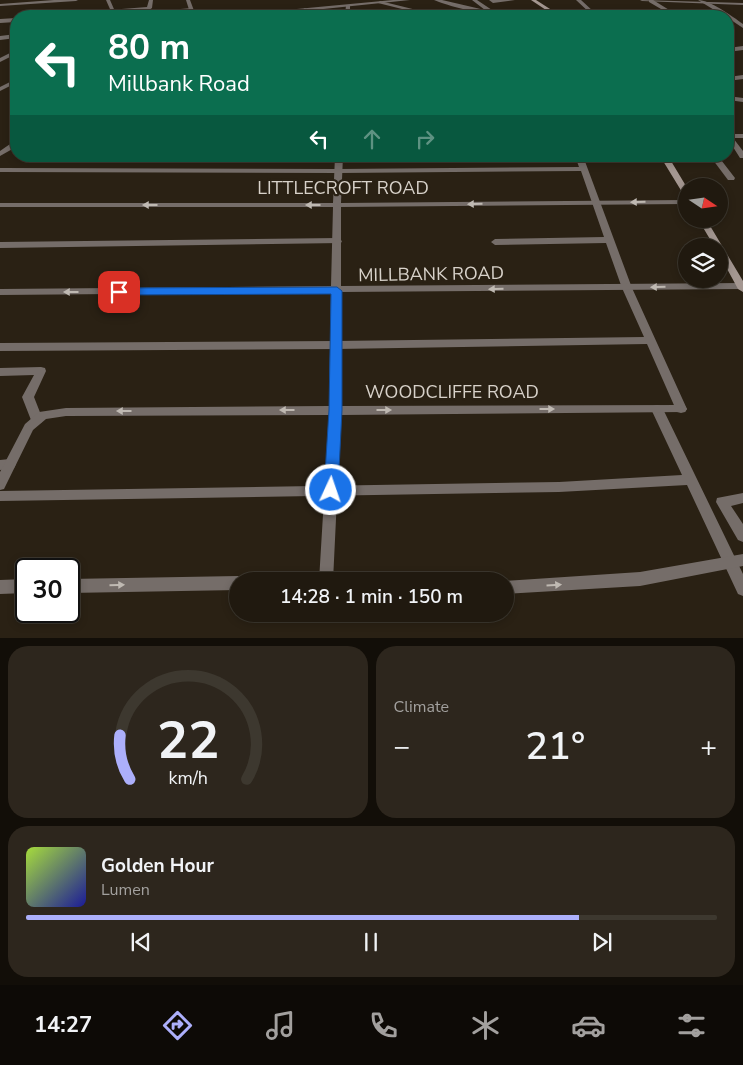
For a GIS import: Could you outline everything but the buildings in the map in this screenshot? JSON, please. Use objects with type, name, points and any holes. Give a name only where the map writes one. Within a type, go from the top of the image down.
[{"type":"main road","points":[[533,0],[542,2]]},
{"type":"main road","points":[[668,162],[678,179]]},
{"type":"main road","points":[[728,263],[742,288]]},
{"type":"street","points":[[0,5],[76,0]]},
{"type":"street","points":[[137,10],[149,8],[151,0]]},
{"type":"street","points":[[188,0],[192,10]]},
{"type":"street","points":[[323,10],[408,0]]},
{"type":"street","points":[[436,0],[475,10]]},
{"type":"street","points":[[474,0],[489,10]]},
{"type":"street","points":[[491,0],[493,2],[513,0]]},
{"type":"street","points":[[578,0],[590,10]]},
{"type":"street","points":[[642,0],[743,4]]},
{"type":"street","points":[[651,1],[666,10]]},
{"type":"street","points":[[702,1],[717,10]]},
{"type":"street","points":[[380,2],[411,10]]},
{"type":"street","points":[[734,144],[743,156]]},
{"type":"street","points":[[326,572],[336,410],[337,205],[340,162]]},
{"type":"street","points":[[0,347],[336,345],[650,340],[627,288],[581,162]]},
{"type":"street","points":[[719,162],[731,178]]},
{"type":"street","points":[[0,170],[339,172],[584,169]]},
{"type":"street","name":"LITTLECROFT ROAD","points":[[0,206],[678,202]]},
{"type":"street","points":[[495,242],[610,240]]},
{"type":"street","points":[[0,245],[338,241]]},
{"type":"street","name":"MILLBANK ROAD","points":[[0,292],[742,288]]},
{"type":"street","name":"WOODCLIFFE ROAD","points":[[40,418],[66,412],[681,409],[650,340]]},
{"type":"street","points":[[0,372],[41,371],[28,397],[40,418],[29,427],[5,465],[0,485]]},
{"type":"street","points":[[657,409],[691,480],[737,561],[743,589]]},
{"type":"street","points":[[0,496],[559,487],[691,480]]},
{"type":"street","points":[[743,498],[722,502],[743,536]]},
{"type":"street","points":[[514,586],[640,579],[737,561]]},
{"type":"street","points":[[80,586],[229,583]]},
{"type":"street","points":[[0,587],[15,586]]},
{"type":"route","points":[[119,292],[337,291],[336,410],[331,490]]}]
